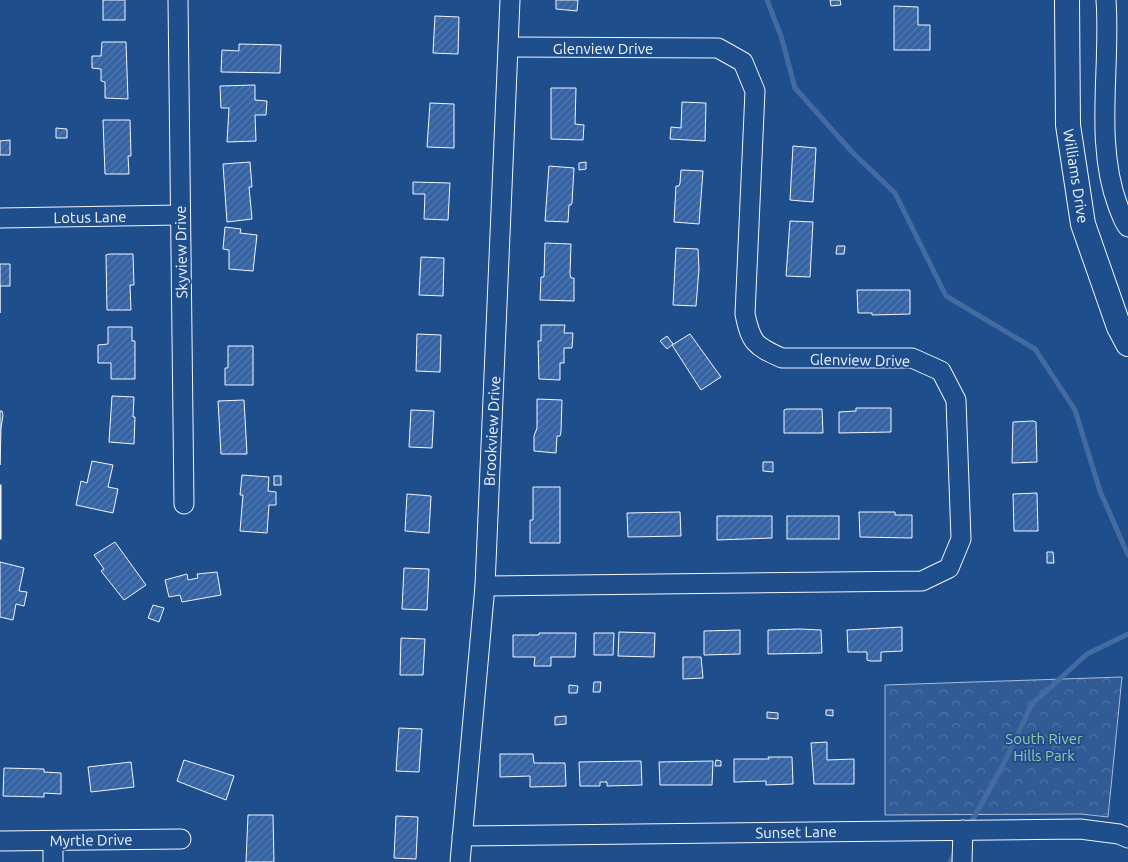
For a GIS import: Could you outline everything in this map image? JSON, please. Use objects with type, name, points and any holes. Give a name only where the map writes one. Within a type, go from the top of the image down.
[{"type":"main road","name":"Williams Drive","points":[[1067,0],[1068,125],[1082,224],[1119,327],[1128,344]]},
{"type":"street","name":"Skyview Drive","points":[[178,0],[184,504]]},
{"type":"street","name":"Brookview Drive","points":[[460,862],[485,586],[510,0]]},
{"type":"street","points":[[1106,0],[1106,148],[1113,192],[1124,222],[1128,227]]},
{"type":"street","name":"Glenview Drive","points":[[485,586],[922,581],[949,568],[961,539],[956,400],[941,371],[912,358],[782,358],[762,350],[749,334],[745,314],[756,91],[743,62],[718,48],[509,47]]},
{"type":"street","name":"Lotus Lane","points":[[0,218],[180,215]]},
{"type":"street","name":"Sunset Lane","points":[[462,836],[1080,829],[1118,834],[1128,838]]},
{"type":"street","points":[[962,830],[962,862]]},
{"type":"street","name":"Myrtle Drive","points":[[0,841],[181,839]]},
{"type":"street","points":[[53,841],[54,862]]},
{"type":"green space","name":"South River Hills Park","points":[[1122,677],[1108,817],[1081,814],[885,815],[885,685]]},
{"type":"building","points":[[103,0],[125,0],[125,20],[103,20]]},
{"type":"building","points":[[556,0],[578,0],[577,11],[556,9]]},
{"type":"building","points":[[830,0],[840,0],[841,5],[831,6]]},
{"type":"building","points":[[894,6],[918,7],[918,25],[930,25],[930,50],[894,50]]},
{"type":"building","points":[[435,16],[459,17],[458,54],[433,53]]},
{"type":"building","points":[[102,42],[126,42],[128,99],[105,98],[105,82],[101,81],[101,69],[92,68],[92,56],[101,56]]},
{"type":"building","points":[[239,44],[281,45],[280,73],[221,72],[222,50],[239,51]]},
{"type":"building","points":[[255,85],[255,100],[267,101],[266,115],[255,115],[256,141],[227,142],[229,108],[221,108],[220,86]]},
{"type":"building","points":[[551,88],[576,88],[575,124],[584,125],[583,140],[551,139]]},
{"type":"building","points":[[682,102],[706,103],[705,141],[670,139],[671,127],[681,128]]},
{"type":"building","points":[[430,103],[454,104],[454,148],[427,147]]},
{"type":"building","points":[[103,120],[130,120],[131,156],[128,156],[129,174],[105,174]]},
{"type":"building","points":[[56,128],[67,129],[67,138],[56,138]]},
{"type":"building","points":[[10,140],[10,155],[0,155],[0,141]]},
{"type":"building","points":[[793,146],[816,148],[813,202],[790,200]]},
{"type":"building","points":[[250,162],[252,187],[249,187],[252,219],[227,222],[223,164]]},
{"type":"building","points":[[586,162],[586,169],[579,170],[579,163]]},
{"type":"building","points":[[549,166],[574,168],[572,203],[569,205],[568,222],[545,221]]},
{"type":"building","points":[[681,170],[703,171],[699,224],[674,222],[676,186],[679,186],[680,183]]},
{"type":"building","points":[[413,182],[450,183],[448,220],[424,219],[425,194],[413,194]]},
{"type":"building","points":[[790,221],[813,222],[810,277],[786,276]]},
{"type":"building","points":[[225,227],[241,229],[240,233],[257,235],[253,271],[229,269],[229,250],[223,249]]},
{"type":"building","points":[[545,243],[571,244],[570,274],[571,278],[574,278],[574,301],[540,300],[541,277],[544,277]]},
{"type":"building","points":[[837,246],[845,246],[844,254],[836,254]]},
{"type":"building","points":[[676,248],[698,249],[699,269],[696,306],[673,305]]},
{"type":"building","points":[[133,254],[134,285],[130,285],[131,310],[107,310],[106,255]]},
{"type":"building","points":[[421,257],[444,258],[443,296],[419,295]]},
{"type":"building","points":[[0,264],[10,264],[10,286],[0,286]]},
{"type":"building","points":[[857,290],[910,290],[910,314],[872,315],[872,313],[858,313]]},
{"type":"building","points":[[541,325],[565,325],[564,333],[573,333],[572,348],[564,348],[564,363],[560,363],[560,380],[539,379],[538,341],[541,341]]},
{"type":"building","points":[[108,327],[132,327],[132,341],[135,341],[135,379],[111,379],[111,363],[98,363],[98,345],[108,344]]},
{"type":"building","points":[[417,334],[441,335],[440,372],[416,371]]},
{"type":"building","points":[[690,334],[721,377],[701,390],[672,345]]},
{"type":"building","points":[[667,336],[673,344],[667,349],[660,341]]},
{"type":"building","points":[[228,346],[253,346],[253,385],[225,385],[225,368],[228,368]]},
{"type":"building","points":[[112,396],[134,397],[134,444],[109,442]]},
{"type":"building","points":[[537,399],[562,400],[561,432],[560,436],[557,436],[556,453],[534,451],[534,436],[537,428]]},
{"type":"building","points":[[244,400],[247,454],[221,454],[218,401]]},
{"type":"building","points":[[856,408],[891,408],[891,432],[839,433],[839,412],[856,411]]},
{"type":"building","points":[[822,409],[823,433],[784,433],[784,410]]},
{"type":"building","points":[[411,410],[434,411],[432,448],[409,447]]},
{"type":"building","points":[[0,411],[2,411],[3,415],[0,465]]},
{"type":"building","points":[[1013,422],[1036,422],[1037,462],[1012,463]]},
{"type":"building","points":[[92,461],[113,465],[108,487],[118,489],[113,513],[76,505],[81,481],[87,483]]},
{"type":"building","points":[[763,462],[773,462],[773,472],[763,471]]},
{"type":"building","points":[[242,475],[269,477],[268,491],[276,492],[276,505],[269,505],[267,533],[240,531],[243,495],[240,495]]},
{"type":"building","points":[[274,476],[281,476],[281,485],[274,485]]},
{"type":"building","points":[[1,485],[1,539],[0,539]]},
{"type":"building","points":[[533,487],[560,487],[560,543],[530,543],[530,520],[533,520]]},
{"type":"building","points":[[1037,493],[1038,531],[1014,531],[1013,494]]},
{"type":"building","points":[[407,494],[431,496],[429,533],[405,531]]},
{"type":"building","points":[[680,512],[681,536],[628,537],[627,513]]},
{"type":"building","points":[[859,512],[895,512],[895,515],[912,515],[912,538],[860,537]]},
{"type":"building","points":[[717,516],[772,516],[772,538],[717,540]]},
{"type":"building","points":[[787,516],[839,516],[839,539],[787,539]]},
{"type":"building","points":[[115,542],[146,585],[124,600],[101,571],[104,569],[94,555]]},
{"type":"building","points":[[1047,552],[1053,552],[1054,563],[1047,563]]},
{"type":"building","points":[[0,562],[24,568],[19,591],[27,592],[24,606],[16,604],[13,620],[0,617]]},
{"type":"building","points":[[404,568],[429,569],[427,610],[402,609]]},
{"type":"building","points":[[217,572],[221,595],[182,602],[180,595],[169,597],[165,580],[187,574],[188,580],[198,578],[197,574]]},
{"type":"building","points":[[153,605],[164,608],[159,622],[148,618]]},
{"type":"building","points":[[902,627],[902,651],[881,652],[881,661],[867,660],[867,652],[848,652],[847,630]]},
{"type":"building","points":[[740,630],[740,654],[704,655],[704,631]]},
{"type":"building","points":[[768,630],[821,630],[822,653],[768,654]]},
{"type":"building","points":[[619,632],[655,633],[654,657],[618,656]]},
{"type":"building","points":[[539,633],[576,633],[575,657],[551,657],[551,666],[534,666],[535,657],[513,657],[513,635],[539,635]]},
{"type":"building","points":[[594,633],[614,633],[613,655],[594,655]]},
{"type":"building","points":[[401,638],[425,639],[423,675],[400,675]]},
{"type":"building","points":[[683,657],[701,657],[703,678],[683,679]]},
{"type":"building","points":[[594,682],[601,682],[600,692],[593,692]]},
{"type":"building","points":[[569,685],[578,686],[577,693],[569,693]]},
{"type":"building","points":[[826,710],[833,710],[833,716],[826,715]]},
{"type":"building","points":[[767,712],[778,713],[778,719],[767,718]]},
{"type":"building","points":[[566,716],[566,724],[555,725],[555,717]]},
{"type":"building","points":[[399,728],[422,729],[419,772],[396,771]]},
{"type":"building","points":[[827,742],[827,760],[854,759],[854,784],[814,784],[811,743]]},
{"type":"building","points":[[500,754],[533,754],[534,763],[565,763],[566,786],[530,787],[530,776],[500,777]]},
{"type":"building","points":[[768,757],[792,757],[793,784],[766,785],[766,781],[734,782],[734,759],[769,759]]},
{"type":"building","points":[[184,760],[234,776],[226,800],[177,781]]},
{"type":"building","points":[[716,760],[721,761],[721,766],[715,766]]},
{"type":"building","points":[[641,761],[642,785],[607,786],[607,782],[600,782],[600,786],[580,786],[579,762]]},
{"type":"building","points":[[713,761],[712,785],[660,785],[659,762]]},
{"type":"building","points":[[131,762],[134,787],[91,792],[88,767]]},
{"type":"building","points":[[4,768],[44,769],[44,772],[61,773],[61,794],[44,793],[44,797],[3,796]]},
{"type":"building","points":[[248,815],[273,815],[274,862],[246,862]]},
{"type":"building","points":[[396,816],[418,817],[416,859],[394,858]]},
{"type":"waterway","points":[[767,0],[781,36],[795,88],[852,152],[895,193],[946,296],[1035,349],[1075,410],[1100,491],[1128,555]]},
{"type":"waterway","points":[[969,826],[1002,767],[1032,704],[1087,654],[1128,634]]},
{"type":"waterway","points":[[950,862],[956,851]]}]
